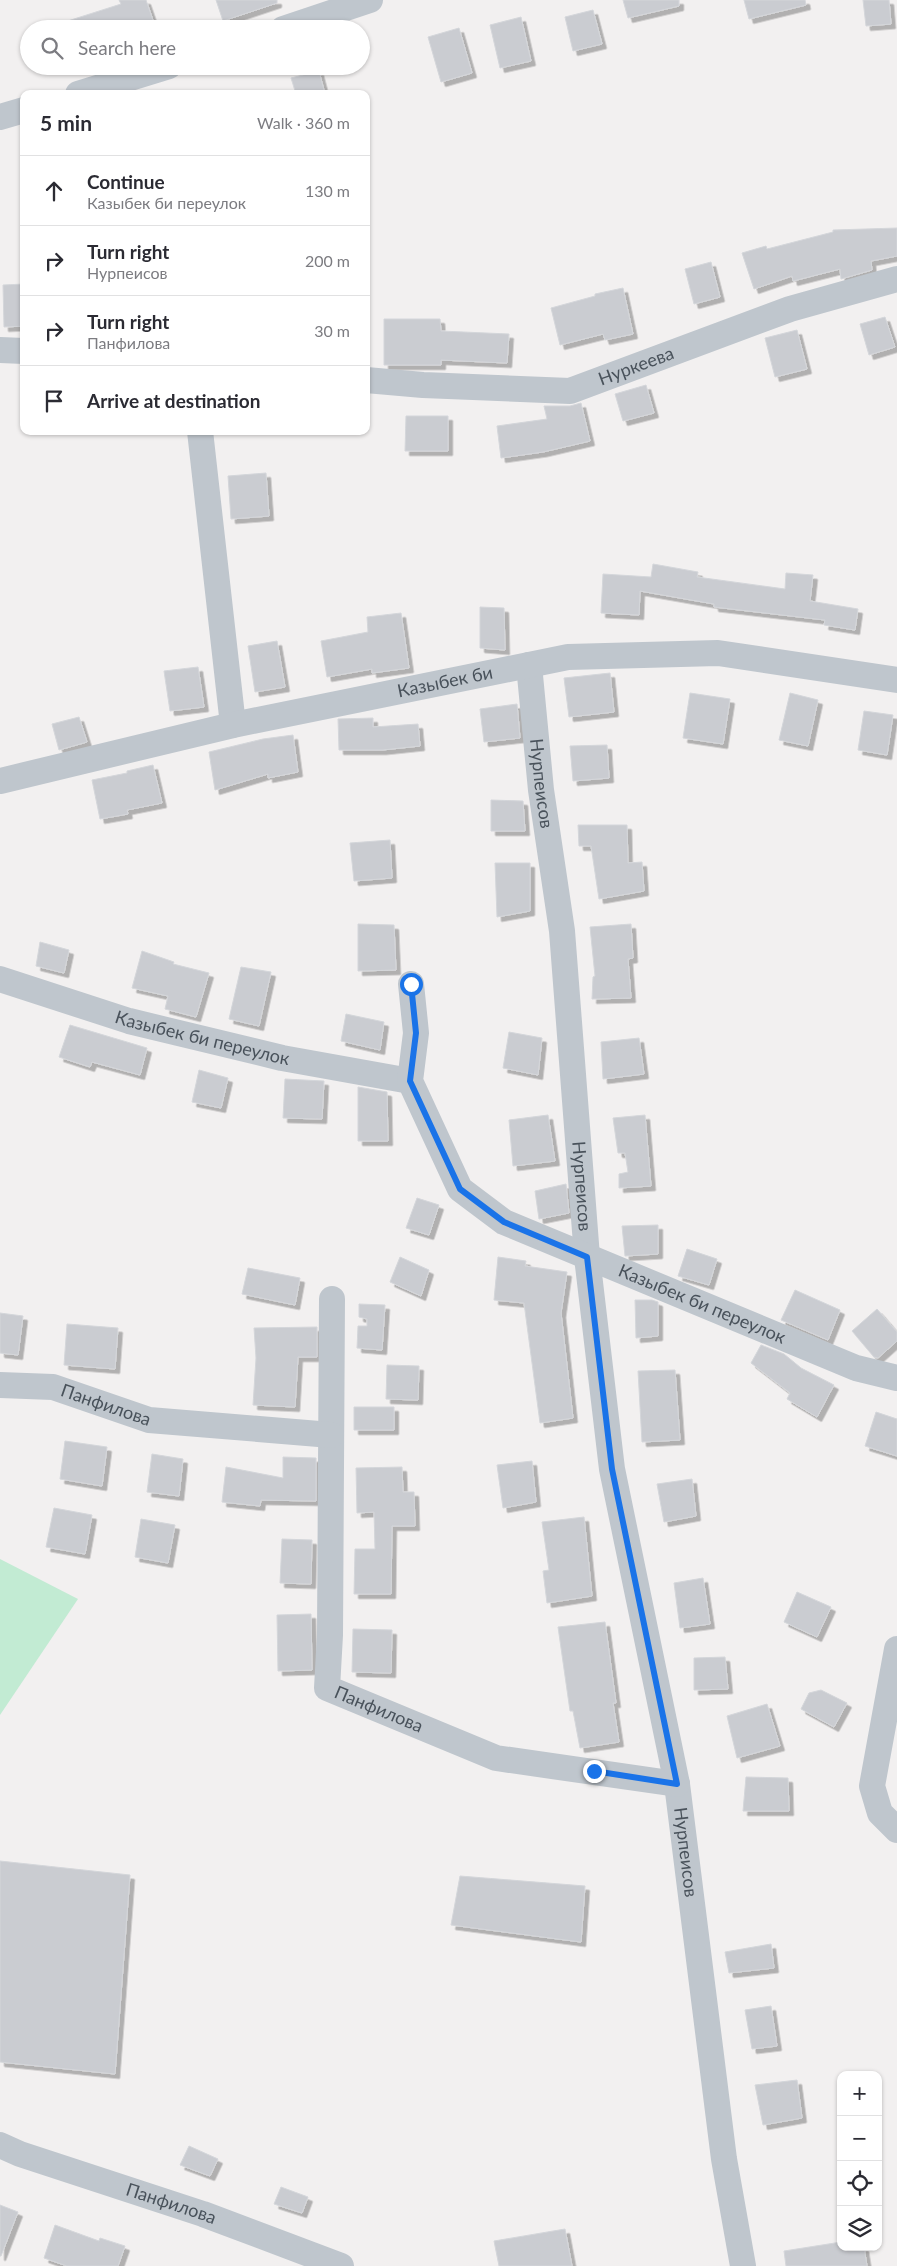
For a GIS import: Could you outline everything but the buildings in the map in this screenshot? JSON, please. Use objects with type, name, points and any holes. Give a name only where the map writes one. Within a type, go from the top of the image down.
[{"type":"street","points":[[311,20],[370,0]]},
{"type":"street","points":[[91,90],[140,75]]},
{"type":"street","points":[[0,117],[20,111]]},
{"type":"street","name":"Нуркеева","points":[[370,380],[423,385],[570,391],[790,309],[897,279]]},
{"type":"street","points":[[0,350],[20,352]]},
{"type":"street","points":[[200,435],[233,725]]},
{"type":"street","name":"Казыбек би","points":[[0,781],[233,725],[568,657],[718,653],[897,680]]},
{"type":"street","name":"Нурпеисов","points":[[529,665],[541,790],[562,931],[587,1257],[612,1469],[677,1784],[724,2158],[743,2266]]},
{"type":"street","name":"Казыбек би переулок","points":[[0,979],[129,1021],[282,1058],[410,1081],[460,1189],[504,1222],[856,1368],[897,1378]]},
{"type":"street","points":[[410,1081],[416,1033],[411,984]]},
{"type":"street","name":"Панфилова","points":[[332,1299],[330,1635],[327,1688],[496,1758],[677,1784]]},
{"type":"street","name":"Панфилова","points":[[0,1385],[53,1387],[149,1420],[331,1434]]},
{"type":"street","points":[[897,1649],[872,1786],[880,1813],[897,1830]]},
{"type":"street","name":"Панфилова","points":[[0,2145],[20,2154],[203,2214],[341,2266]]},
{"type":"green space","points":[[0,1559],[78,1599],[0,1715]]},
{"type":"route","points":[[411,984],[416,1033],[410,1081],[460,1189],[504,1222],[587,1257],[612,1469],[677,1784],[594,1771]]}]
